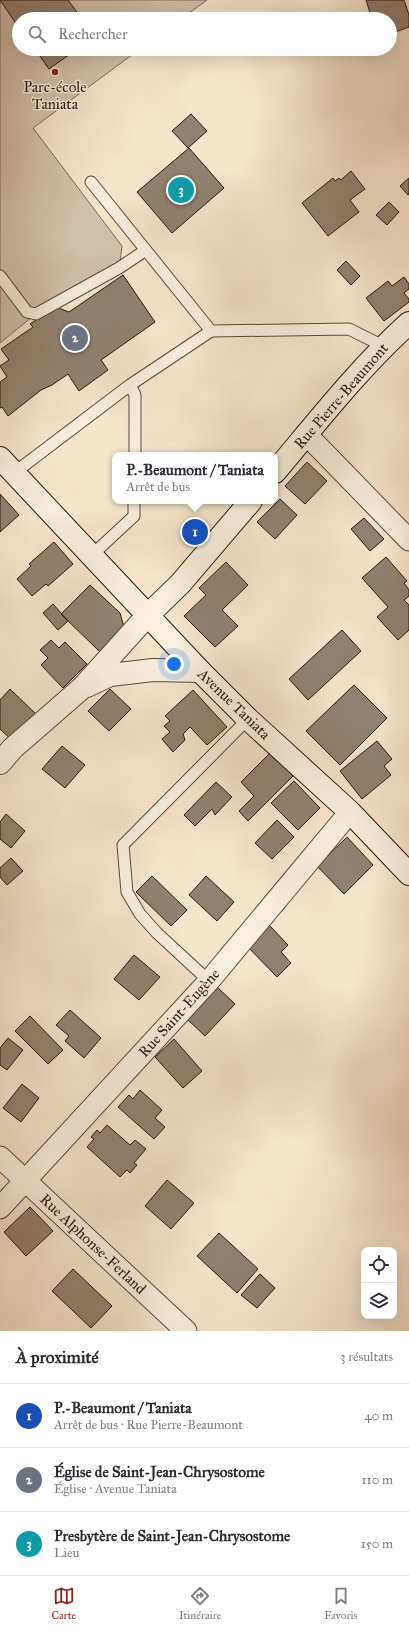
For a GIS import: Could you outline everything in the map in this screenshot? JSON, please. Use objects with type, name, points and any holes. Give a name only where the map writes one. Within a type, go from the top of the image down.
[{"type":"main road","name":"Rue Pierre-Beaumont","points":[[278,468],[383,346],[409,323]]},
{"type":"main road","name":"Avenue Taniata","points":[[7,466],[200,671],[248,719],[350,812],[409,874]]},
{"type":"main road","points":[[0,763],[13,748],[82,688],[147,616],[180,584],[248,504]]},
{"type":"main road","points":[[82,688],[110,675],[153,670],[200,671]]},
{"type":"street","points":[[306,434],[409,540]]},
{"type":"street","name":"Rue Saint-Eugène","points":[[0,1208],[209,981],[350,812]]},
{"type":"street","name":"Rue Alphonse-Ferland","points":[[0,1157],[186,1331]]},
{"type":"lane","points":[[91,182],[211,331]]},
{"type":"lane","points":[[0,276],[28,312],[36,314],[119,268],[146,250]]},
{"type":"lane","points":[[7,466],[211,331],[349,329],[383,346]]},
{"type":"lane","points":[[130,385],[135,395],[135,452]]},
{"type":"lane","points":[[91,556],[134,516],[134,504]]},
{"type":"lane","points":[[209,981],[157,933],[140,914],[127,892],[123,845],[248,719]]},
{"type":"shaded area","points":[[0,0],[207,0],[191,12],[12,12],[12,56],[131,56],[33,128],[122,246],[120,262],[48,304],[0,343]]},
{"type":"building","points":[[0,0],[68,0],[77,12],[12,12],[12,18]]},
{"type":"building","points":[[366,0],[404,0],[409,15],[409,27],[397,31],[397,12],[370,12]]},
{"type":"building","points":[[40,56],[67,56],[49,69]]},
{"type":"building","points":[[191,114],[207,131],[188,148],[172,131]]},
{"type":"building","points":[[189,148],[224,188],[172,233],[137,192]]},
{"type":"building","points":[[351,171],[365,189],[350,200],[359,212],[328,236],[302,203],[333,178],[335,181],[339,178],[341,180]]},
{"type":"building","points":[[409,178],[409,194],[408,195],[400,186]]},
{"type":"building","points":[[389,202],[399,212],[387,225],[376,215]]},
{"type":"building","points":[[346,261],[360,276],[351,285],[337,270]]},
{"type":"building","points":[[123,275],[155,322],[101,360],[108,370],[79,391],[68,374],[52,385],[41,390],[8,416],[2,407],[0,408],[0,382],[7,377],[0,366],[9,360],[1,349],[33,327],[30,324],[58,305],[61,309],[69,312]]},
{"type":"building","points":[[404,277],[409,284],[409,289],[404,293],[409,299],[409,302],[384,321],[366,298],[388,281],[392,286]]},
{"type":"building","points":[[307,462],[327,481],[305,504],[285,486]]},
{"type":"building","points":[[0,494],[19,515],[0,532]]},
{"type":"building","points":[[280,499],[297,515],[275,539],[257,522],[275,504],[278,504]]},
{"type":"building","points":[[364,518],[384,539],[370,551],[351,529]]},
{"type":"building","points":[[54,542],[73,564],[48,586],[46,584],[32,596],[17,579],[31,566],[29,564]]},
{"type":"building","points":[[386,557],[407,581],[404,583],[409,590],[409,596],[404,600],[409,605],[409,630],[398,640],[377,617],[388,607],[362,578]]},
{"type":"building","points":[[226,562],[248,585],[222,610],[238,626],[215,647],[184,616],[206,595],[199,588]]},
{"type":"building","points":[[90,585],[120,613],[124,627],[100,652],[61,614]]},
{"type":"building","points":[[53,604],[68,621],[58,630],[43,613]]},
{"type":"building","points":[[342,630],[361,651],[308,700],[289,679]]},
{"type":"building","points":[[51,640],[59,648],[65,642],[87,664],[63,688],[41,665],[48,658],[40,650]]},
{"type":"building","points":[[354,685],[387,718],[340,765],[306,731]]},
{"type":"building","points":[[10,689],[39,717],[15,743],[0,729],[0,700]]},
{"type":"building","points":[[110,689],[131,709],[109,731],[88,711]]},
{"type":"building","points":[[193,690],[227,727],[207,745],[190,727],[183,734],[185,740],[173,752],[162,739],[170,732],[164,726],[170,721],[165,716]]},
{"type":"building","points":[[377,741],[392,759],[384,766],[391,775],[362,799],[340,771]]},
{"type":"building","points":[[62,746],[85,765],[65,788],[42,769]]},
{"type":"building","points":[[270,753],[293,776],[248,821],[239,811],[254,796],[241,782]]},
{"type":"building","points":[[294,781],[320,808],[298,830],[271,803]]},
{"type":"building","points":[[216,782],[232,797],[215,815],[212,809],[195,826],[184,815]]},
{"type":"building","points":[[6,814],[25,831],[11,848],[0,839],[0,822]]},
{"type":"building","points":[[277,820],[294,837],[272,859],[255,843]]},
{"type":"building","points":[[347,837],[373,865],[344,894],[317,866]]},
{"type":"building","points":[[11,858],[23,871],[7,885],[0,877],[0,868]]},
{"type":"building","points":[[152,876],[187,910],[171,926],[136,892]]},
{"type":"building","points":[[206,876],[234,902],[217,921],[189,895]]},
{"type":"building","points":[[268,924],[288,945],[281,952],[291,963],[277,977],[246,945]]},
{"type":"building","points":[[134,955],[160,977],[139,1000],[114,979]]},
{"type":"building","points":[[216,986],[235,1004],[205,1036],[186,1018]]},
{"type":"building","points":[[70,1010],[101,1038],[84,1058],[65,1041],[69,1036],[56,1025]]},
{"type":"building","points":[[30,1016],[63,1050],[48,1064],[15,1031]]},
{"type":"building","points":[[8,1038],[23,1050],[7,1070],[0,1065],[0,1048]]},
{"type":"building","points":[[174,1039],[202,1071],[183,1088],[155,1057]]},
{"type":"building","points":[[22,1084],[39,1098],[21,1122],[3,1108]]},
{"type":"building","points":[[140,1090],[162,1110],[155,1118],[165,1127],[154,1139],[118,1107],[129,1095],[133,1099]]},
{"type":"building","points":[[107,1125],[130,1145],[135,1140],[146,1149],[134,1163],[137,1165],[130,1173],[127,1170],[120,1177],[87,1147],[94,1139],[91,1137],[97,1130],[100,1133]]},
{"type":"building","points":[[167,1180],[194,1203],[171,1229],[145,1206]]},
{"type":"building","points":[[30,1207],[53,1231],[26,1256],[4,1232]]},
{"type":"building","points":[[219,1233],[258,1269],[237,1293],[197,1256]]},
{"type":"building","points":[[73,1269],[112,1306],[91,1328],[52,1291]]},
{"type":"building","points":[[260,1274],[275,1288],[257,1308],[241,1295]]},
{"type":"place","name":"Parc-école Taniata","points":[[55,72]]},
{"type":"place","name":"Presbytère de Saint-Jean-Chrysostome","points":[[181,190]]},
{"type":"place","name":"Église de Saint-Jean-Chrysostome","points":[[75,338]]},
{"type":"place","name":"P.-Beaumont / Taniata","points":[[195,532]]}]
